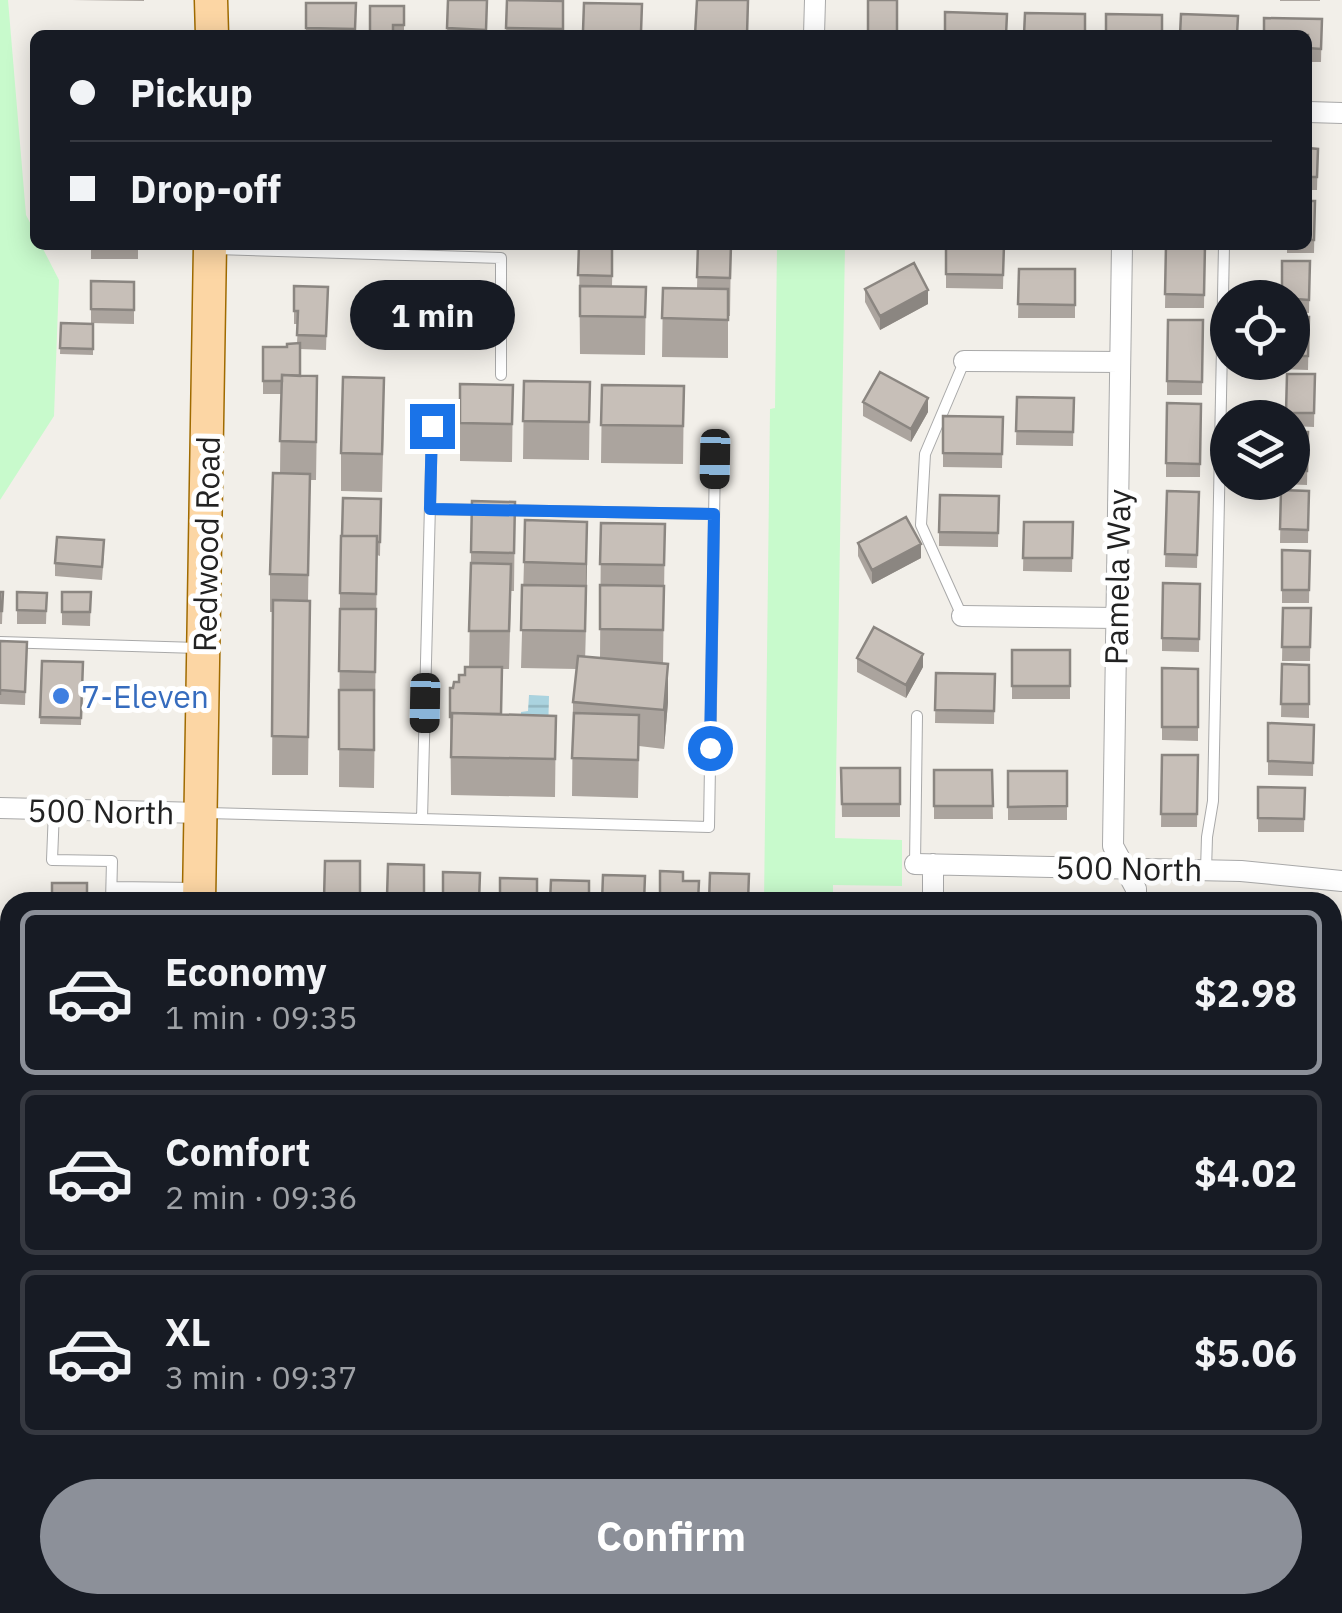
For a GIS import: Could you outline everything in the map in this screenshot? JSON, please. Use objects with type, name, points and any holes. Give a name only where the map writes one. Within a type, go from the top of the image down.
[{"type":"main road","points":[[212,0],[212,30]]},
{"type":"main road","name":"Redwood Road","points":[[199,892],[210,250]]},
{"type":"street","points":[[814,30],[815,0]]},
{"type":"street","points":[[1312,112],[1342,113]]},
{"type":"street","name":"Pamela Way","points":[[1122,250],[1113,846],[1136,892]]},
{"type":"street","points":[[964,361],[1120,362]]},
{"type":"street","points":[[962,616],[1116,618]]},
{"type":"street","name":"500 North","points":[[0,808],[201,813]]},
{"type":"street","points":[[924,864],[930,892]]},
{"type":"street","name":"500 North","points":[[924,864],[1241,871],[1342,881]]},
{"type":"lane","points":[[242,250],[501,258],[500,374]]},
{"type":"lane","points":[[1206,870],[1213,801],[1224,250]]},
{"type":"lane","points":[[962,616],[921,525],[925,454],[964,361]]},
{"type":"lane","points":[[422,819],[432,426]]},
{"type":"lane","points":[[201,813],[709,827],[715,459]]},
{"type":"lane","points":[[430,509],[714,514]]},
{"type":"lane","points":[[0,642],[204,648]]},
{"type":"lane","points":[[917,716],[924,864]]},
{"type":"lane","points":[[54,809],[52,860],[112,862],[112,892]]},
{"type":"lane","points":[[112,887],[166,892]]},
{"type":"green space","points":[[0,0],[8,0],[30,250],[44,250],[59,280],[54,416],[0,500]]},
{"type":"green space","points":[[777,250],[845,250],[835,838],[902,840],[902,886],[833,885],[833,892],[764,892],[770,409],[775,408]]},
{"type":"water","points":[[529,695],[549,696],[548,736],[520,735],[521,712],[528,711]]},
{"type":"building","points":[[448,0],[487,0],[486,30],[447,28]]},
{"type":"building","points":[[507,0],[563,1],[563,29],[506,28]]},
{"type":"building","points":[[697,0],[748,0],[747,30],[695,30]]},
{"type":"building","points":[[868,0],[897,0],[897,30],[868,30]]},
{"type":"building","points":[[306,3],[356,3],[355,29],[306,28]]},
{"type":"building","points":[[584,3],[642,4],[641,30],[583,30]]},
{"type":"building","points":[[370,6],[404,6],[404,25],[393,25],[393,30],[370,30]]},
{"type":"building","points":[[945,12],[1007,14],[1006,30],[945,30]]},
{"type":"building","points":[[1025,13],[1085,14],[1085,30],[1024,30]]},
{"type":"building","points":[[1106,14],[1162,15],[1162,30],[1106,30]]},
{"type":"building","points":[[1181,14],[1238,16],[1237,30],[1180,30]]},
{"type":"building","points":[[1264,18],[1322,19],[1321,49],[1312,48],[1312,30],[1264,30]]},
{"type":"building","points":[[1312,148],[1318,149],[1317,177],[1312,177]]},
{"type":"building","points":[[1312,201],[1315,201],[1312,240]]},
{"type":"building","points":[[579,250],[612,250],[612,276],[578,275]]},
{"type":"building","points":[[698,250],[731,250],[730,278],[697,277]]},
{"type":"building","points":[[946,250],[1004,250],[1003,275],[946,274]]},
{"type":"building","points":[[1166,250],[1205,250],[1204,295],[1165,294]]},
{"type":"building","points":[[1282,261],[1310,261],[1310,280],[1282,280]]},
{"type":"building","points":[[914,263],[928,290],[880,316],[865,289]]},
{"type":"building","points":[[1019,269],[1075,269],[1075,305],[1018,304]]},
{"type":"building","points":[[91,281],[134,282],[134,310],[91,309]]},
{"type":"building","points":[[375,284],[406,284],[405,320],[375,319]]},
{"type":"building","points":[[294,286],[328,287],[326,336],[297,335]]},
{"type":"building","points":[[580,286],[646,287],[645,317],[580,316]]},
{"type":"building","points":[[663,288],[728,289],[728,320],[662,318]]},
{"type":"building","points":[[1168,320],[1203,320],[1202,382],[1167,381]]},
{"type":"building","points":[[61,323],[93,324],[93,349],[60,348]]},
{"type":"building","points":[[300,343],[300,376],[282,375],[282,381],[263,381],[263,347]]},
{"type":"building","points":[[880,372],[928,398],[911,429],[863,402]]},
{"type":"building","points":[[1310,374],[1315,374],[1314,413],[1310,413],[1310,400],[1286,400],[1287,380],[1310,380]]},
{"type":"building","points":[[282,375],[317,376],[316,442],[280,441]]},
{"type":"building","points":[[343,377],[384,378],[382,454],[341,453]]},
{"type":"building","points":[[524,381],[590,382],[589,422],[523,421]]},
{"type":"building","points":[[460,384],[513,385],[512,424],[460,423]]},
{"type":"building","points":[[602,385],[684,386],[683,426],[601,425]]},
{"type":"building","points":[[1017,397],[1074,398],[1073,432],[1016,431]]},
{"type":"building","points":[[1167,403],[1201,404],[1200,464],[1166,463]]},
{"type":"building","points":[[943,416],[1003,417],[1002,454],[943,453]]},
{"type":"building","points":[[273,473],[310,474],[308,575],[270,574]]},
{"type":"building","points":[[1167,491],[1199,492],[1197,555],[1165,554]]},
{"type":"building","points":[[940,495],[999,496],[998,533],[939,532]]},
{"type":"building","points":[[343,498],[381,499],[380,542],[377,536],[342,536]]},
{"type":"building","points":[[1281,500],[1309,500],[1308,530],[1280,529]]},
{"type":"building","points":[[472,501],[515,502],[514,553],[471,552]]},
{"type":"building","points":[[906,517],[921,544],[872,570],[858,543]]},
{"type":"building","points":[[525,520],[587,522],[586,564],[524,562]]},
{"type":"building","points":[[1024,522],[1073,522],[1072,558],[1023,558]]},
{"type":"building","points":[[601,523],[665,524],[664,565],[600,564]]},
{"type":"building","points":[[341,536],[377,536],[376,594],[340,593]]},
{"type":"building","points":[[57,537],[104,540],[102,567],[55,563]]},
{"type":"building","points":[[1282,550],[1310,551],[1309,590],[1282,590]]},
{"type":"building","points":[[471,563],[511,564],[509,631],[469,631]]},
{"type":"building","points":[[1163,583],[1200,584],[1199,639],[1162,638]]},
{"type":"building","points":[[522,585],[586,586],[585,631],[521,630]]},
{"type":"building","points":[[600,585],[664,586],[663,630],[600,629]]},
{"type":"building","points":[[17,592],[47,593],[46,611],[17,610]]},
{"type":"building","points":[[62,592],[91,592],[90,612],[62,612]]},
{"type":"building","points":[[273,600],[310,601],[308,737],[272,736]]},
{"type":"building","points":[[1283,608],[1311,608],[1310,647],[1282,647]]},
{"type":"building","points":[[340,609],[376,609],[375,672],[339,671]]},
{"type":"building","points":[[874,627],[923,654],[906,685],[857,658]]},
{"type":"building","points":[[0,641],[27,642],[25,692],[0,690]]},
{"type":"building","points":[[1012,650],[1070,650],[1070,686],[1012,686]]},
{"type":"building","points":[[578,656],[668,664],[664,710],[573,702]]},
{"type":"building","name":"7-Eleven","points":[[42,661],[83,662],[81,718],[40,717]]},
{"type":"building","points":[[1282,664],[1309,665],[1309,704],[1281,704]]},
{"type":"building","points":[[465,667],[502,667],[501,714],[452,713],[450,717],[450,688],[459,682],[459,675],[465,675]]},
{"type":"building","points":[[1162,668],[1198,669],[1198,727],[1162,727]]},
{"type":"building","points":[[936,673],[995,674],[994,711],[935,710]]},
{"type":"building","points":[[339,690],[374,690],[374,750],[339,749]]},
{"type":"building","points":[[452,713],[556,716],[555,759],[451,757]]},
{"type":"building","points":[[574,713],[639,715],[638,760],[572,758]]},
{"type":"building","points":[[1268,723],[1314,725],[1313,763],[1268,761]]},
{"type":"building","points":[[1162,755],[1198,755],[1197,814],[1161,814]]},
{"type":"building","points":[[841,768],[900,768],[900,804],[842,804]]},
{"type":"building","points":[[934,770],[992,770],[993,806],[934,806]]},
{"type":"building","points":[[1008,771],[1067,771],[1067,806],[1008,807]]},
{"type":"building","points":[[1258,787],[1305,788],[1304,819],[1258,818]]},
{"type":"building","points":[[325,861],[360,861],[360,892],[324,892]]},
{"type":"building","points":[[388,864],[424,865],[424,892],[387,892]]},
{"type":"building","points":[[660,871],[683,872],[683,881],[699,881],[698,892],[660,892]]},
{"type":"building","points":[[443,872],[480,873],[479,892],[443,892]]},
{"type":"building","points":[[710,873],[749,874],[748,892],[709,892]]},
{"type":"building","points":[[603,875],[645,876],[644,892],[602,892]]},
{"type":"building","points":[[500,878],[537,879],[537,892],[500,892]]},
{"type":"building","points":[[551,880],[589,881],[589,892],[550,892]]},
{"type":"building","points":[[52,883],[87,883],[87,892],[52,892]]},
{"type":"place","name":"7-Eleven","points":[[61,696]]},
{"type":"route","points":[[432,426],[430,509],[714,514],[710,748]]}]
